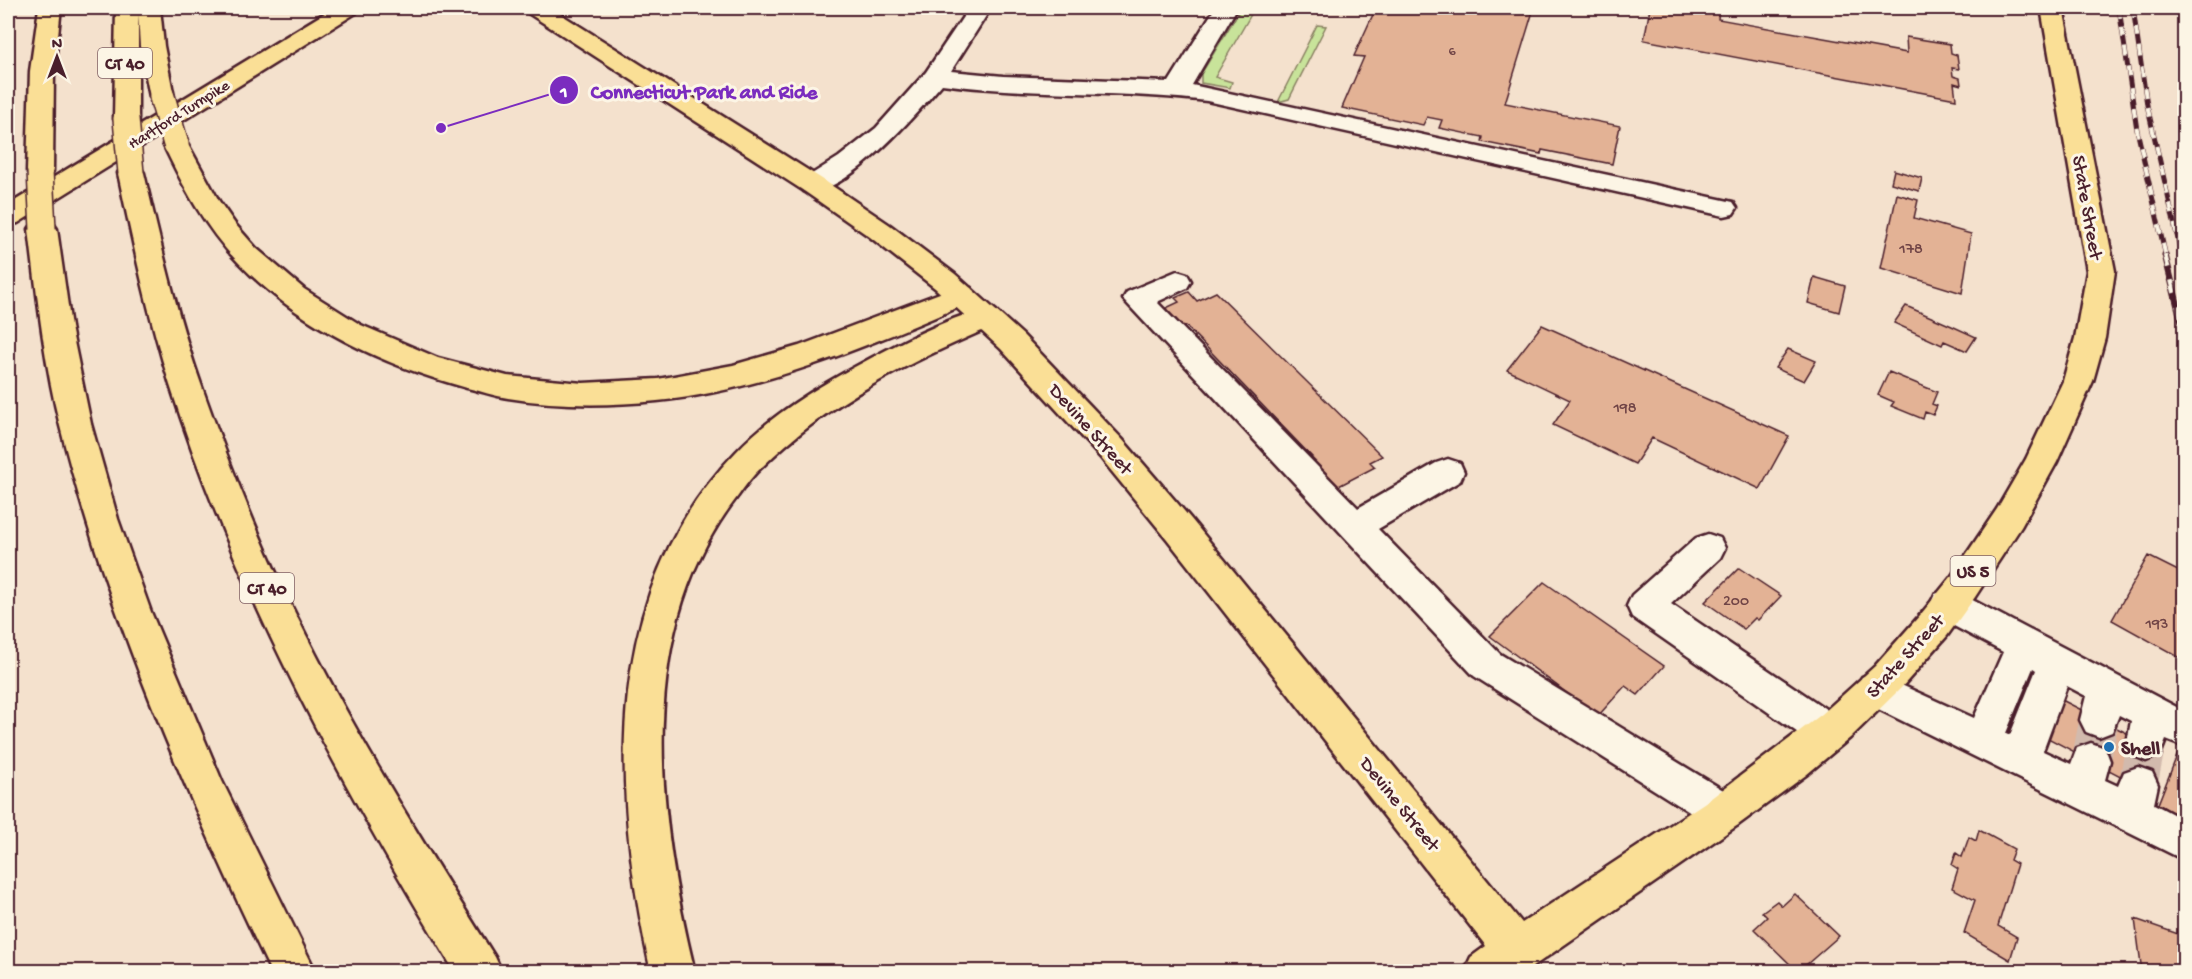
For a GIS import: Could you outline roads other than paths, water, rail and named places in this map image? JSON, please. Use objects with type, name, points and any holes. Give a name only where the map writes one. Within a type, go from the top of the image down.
[{"type":"main road","points":[[50,8],[42,71],[40,171],[43,229],[52,314],[69,404],[91,488],[115,564],[193,764],[240,866],[294,972]]},
{"type":"main road","name":"CT 40","points":[[127,8],[126,119],[131,173],[148,254],[170,337],[192,406],[232,512],[295,646],[413,864],[480,972]]},
{"type":"main road","points":[[149,8],[153,55],[176,144],[191,178],[228,235],[260,269],[292,296],[336,324],[391,352],[441,371],[491,385],[540,392],[594,394],[650,391],[708,383],[788,363],[910,317],[973,307]]},
{"type":"main road","name":"Hartford Turnpike","points":[[8,217],[348,8]]},
{"type":"main road","name":"Devine Street","points":[[536,8],[813,185],[880,231],[973,307],[1068,400],[1111,447],[1441,853],[1512,965]]},
{"type":"main road","name":"State Street","points":[[1512,965],[1792,762],[1875,689],[1920,641],[1948,605],[2009,518],[2042,462],[2078,381],[2090,339],[2101,272],[2052,8]]},
{"type":"main road","points":[[673,972],[659,910],[650,851],[642,763],[642,718],[653,648],[671,587],[686,550],[714,501],[729,481],[758,450],[785,427],[856,380],[933,340],[973,307]]},
{"type":"lane","points":[[813,185],[848,163],[885,133],[936,76],[957,40],[980,8]]},
{"type":"lane","points":[[1177,89],[1226,8]]},
{"type":"lane","points":[[936,76],[995,83],[1124,85],[1177,89],[1257,104],[1724,208]]},
{"type":"lane","points":[[1177,281],[1137,299],[1487,665],[1724,812]]},
{"type":"lane","points":[[1354,526],[1448,472]]},
{"type":"lane","points":[[1708,548],[1645,606],[1828,732]]},
{"type":"lane","points":[[1948,605],[2057,663],[2103,705],[2149,728],[2184,730]]},
{"type":"lane","points":[[1983,741],[2024,646]]},
{"type":"lane","points":[[2020,759],[2057,663]]},
{"type":"lane","points":[[1875,689],[2020,759],[2087,775],[2135,799],[2184,841]]},
{"type":"tunnel","points":[[2091,761],[2099,720]]},
{"type":"tunnel","points":[[2138,785],[2146,743]]},
{"type":"railway","points":[[2119,8],[2137,130],[2166,257]]},
{"type":"railway","points":[[2133,8],[2147,105],[2182,257]]},
{"type":"railway","points":[[2165,255],[2184,331]]},
{"type":"railway","points":[[2182,255],[2184,264]]},
{"type":"place","name":"Connecticut Park and Ride","points":[[441,128]]},
{"type":"place","name":"Shell","points":[[2109,747]]}]
